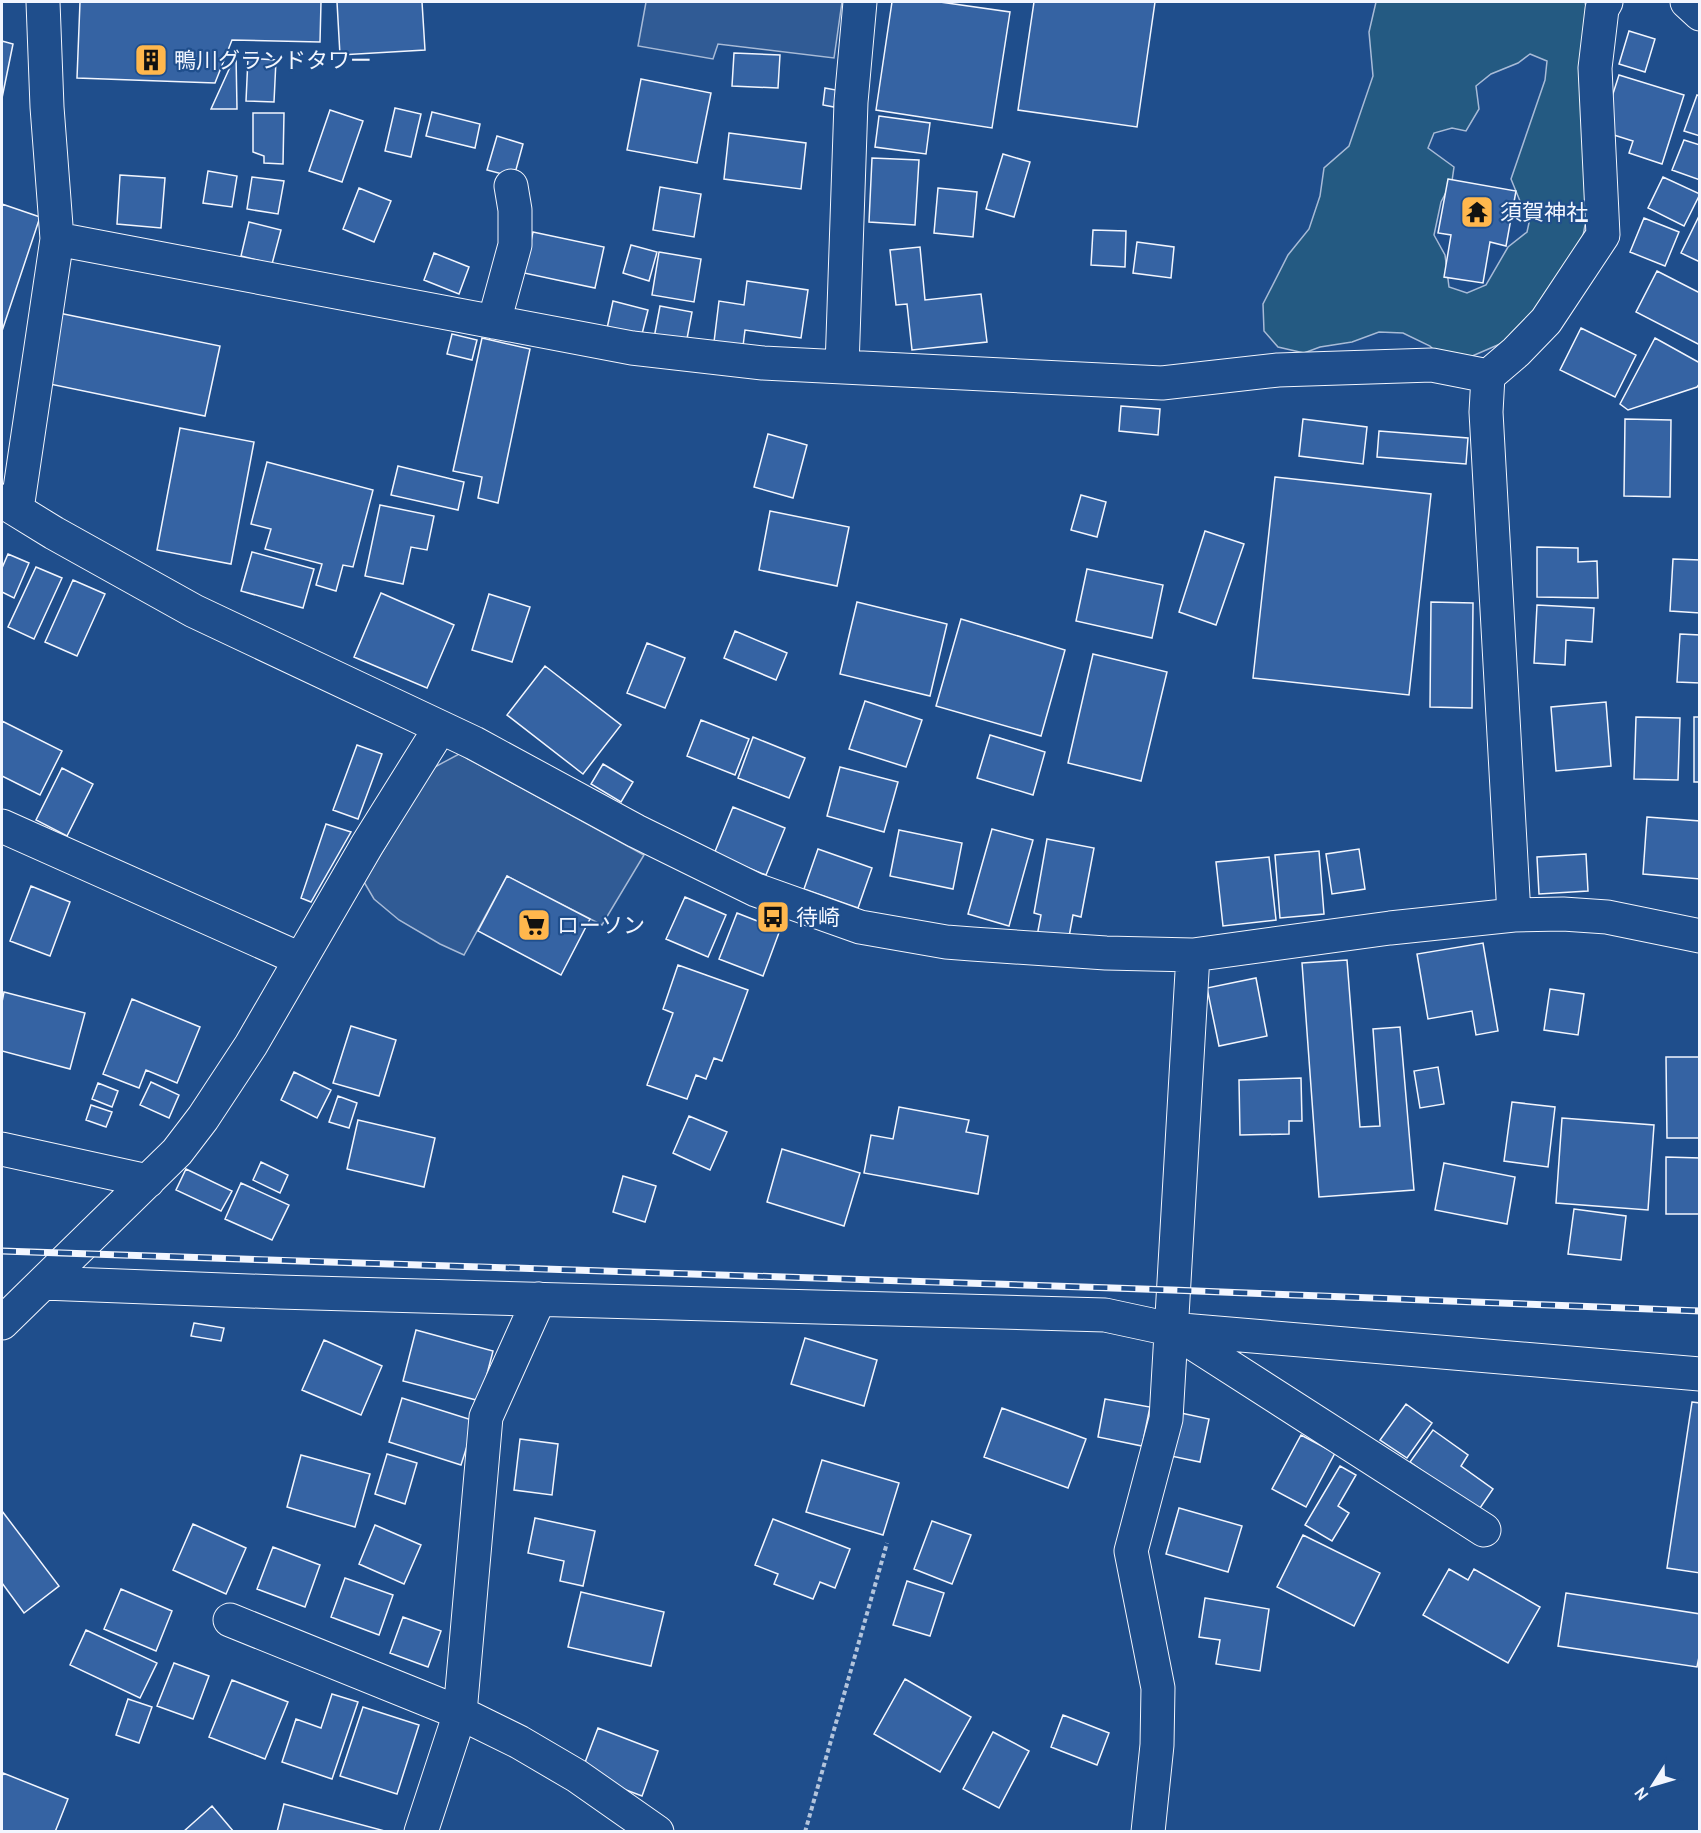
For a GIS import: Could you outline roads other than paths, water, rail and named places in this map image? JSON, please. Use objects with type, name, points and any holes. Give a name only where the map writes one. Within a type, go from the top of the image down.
[{"type":"main road","points":[[43,2],[46,107],[57,239],[9,505],[54,533],[195,610],[474,743],[636,831],[756,890],[860,927],[946,942],[1106,953],[1193,955],[1390,928],[1514,915],[1563,914],[1607,917],[1700,936]]},
{"type":"main road","points":[[842,367],[851,102],[860,2]]},
{"type":"main road","points":[[1514,915],[1486,412],[1488,376],[1516,352],[1546,321],[1602,235],[1595,68],[1602,9],[1606,2]]},
{"type":"main road","points":[[1687,2],[1700,14]]},
{"type":"main road","points":[[494,322],[515,245],[515,210],[511,186]]},
{"type":"main road","points":[[57,239],[632,348],[763,363],[1162,383],[1278,370],[1432,365],[1488,376]]},
{"type":"main road","points":[[2,1323],[177,1152],[203,1119],[271,1012],[366,845],[440,728]]},
{"type":"main road","points":[[2,826],[300,959]]},
{"type":"main road","points":[[1148,1832],[1157,1745],[1158,1688],[1131,1551],[1166,1419],[1193,955]]},
{"type":"main road","points":[[2,1149],[148,1181]]},
{"type":"main road","points":[[43,1283],[278,1292],[1105,1315],[1170,1329],[1700,1374]]},
{"type":"main road","points":[[421,1832],[460,1713],[486,1417],[540,1299]]},
{"type":"main road","points":[[1170,1329],[1484,1530]]},
{"type":"main road","points":[[230,1620],[460,1713],[519,1742],[577,1776],[657,1832]]},
{"type":"railway","points":[[2,1251],[1172,1290],[1700,1311]]},
{"type":"place","name":"鴨川グランドタワー","points":[[151,60]]},
{"type":"place","name":"須賀神社","points":[[1477,212]]},
{"type":"place","name":"待崎","points":[[773,917]]},
{"type":"place","name":"ローソン","points":[[534,925]]}]
